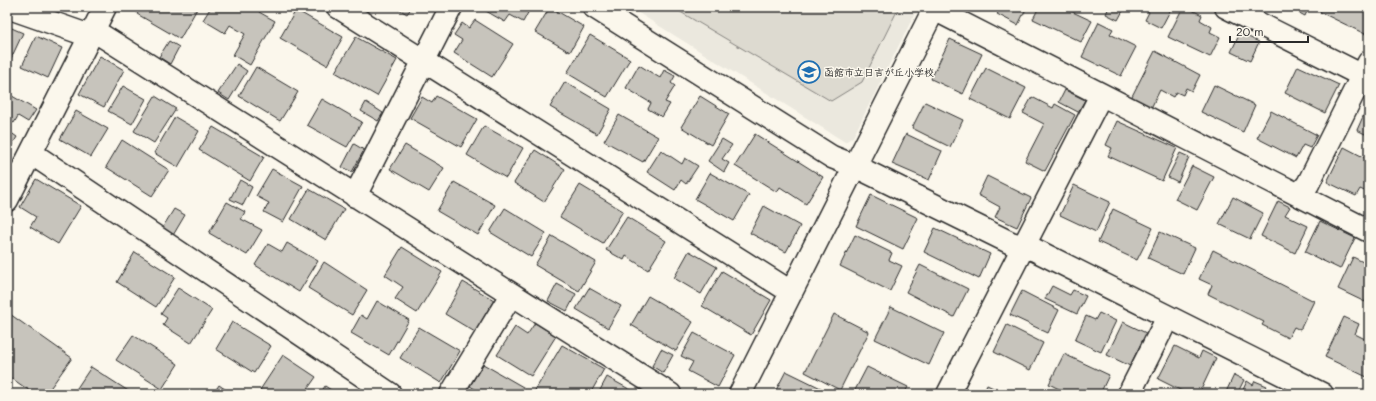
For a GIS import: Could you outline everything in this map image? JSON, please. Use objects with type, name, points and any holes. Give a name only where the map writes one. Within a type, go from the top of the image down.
[{"type":"street","points":[[7,7],[92,33],[670,394]]},
{"type":"street","points":[[7,200],[105,7]]},
{"type":"street","points":[[338,7],[791,292]]},
{"type":"street","points":[[355,196],[451,7]]},
{"type":"street","points":[[594,7],[832,156],[1011,243],[1035,250],[1168,317],[1291,387],[1322,394]]},
{"type":"street","points":[[740,394],[934,8],[1101,95],[1369,231]]},
{"type":"street","points":[[1238,10],[1367,72],[1308,184],[1299,196]]},
{"type":"street","points":[[948,394],[1101,95]]},
{"type":"street","points":[[31,153],[390,394]]},
{"type":"street","points":[[451,394],[511,295]]},
{"type":"street","points":[[1129,394],[1168,317]]},
{"type":"shaded area","name":"函館市立日吉が丘小学校","points":[[629,7],[918,7],[853,137],[845,142]]},
{"type":"shaded area","points":[[672,7],[899,7],[862,82],[831,101]]},
{"type":"building","points":[[141,7],[198,7],[180,39],[137,14]]},
{"type":"building","points":[[211,7],[261,7],[259,12],[275,21],[250,65],[233,55],[245,34],[230,25],[225,33],[203,20]]},
{"type":"building","points":[[395,7],[412,7],[407,14]]},
{"type":"building","points":[[488,7],[531,7],[523,22],[510,15],[505,22],[486,11]]},
{"type":"building","points":[[550,7],[584,27],[570,52],[535,32]]},
{"type":"building","points":[[994,7],[1027,7],[1018,25],[997,14],[1000,10]]},
{"type":"building","points":[[1039,7],[1062,7],[1092,21],[1081,42],[1033,19]]},
{"type":"building","points":[[1109,7],[1125,7],[1118,20],[1106,14]]},
{"type":"building","points":[[1138,7],[1172,7],[1161,28],[1145,20],[1149,12]]},
{"type":"building","points":[[1183,7],[1202,15],[1200,20],[1212,27],[1210,32],[1220,37],[1210,57],[1168,37]]},
{"type":"building","points":[[1288,7],[1309,7],[1305,16]]},
{"type":"building","points":[[1323,7],[1369,7],[1369,25],[1365,34],[1320,12]]},
{"type":"building","points":[[296,10],[343,37],[327,65],[280,38]]},
{"type":"building","points":[[475,20],[513,44],[492,77],[454,53],[462,40],[454,35],[462,23],[469,28]]},
{"type":"building","points":[[1099,22],[1113,29],[1110,34],[1136,47],[1121,76],[1082,57]]},
{"type":"building","points":[[7,26],[23,33],[7,67]]},
{"type":"building","points":[[1240,33],[1259,42],[1250,61],[1231,52]]},
{"type":"building","points":[[590,35],[630,59],[607,97],[567,73]]},
{"type":"building","points":[[36,36],[62,48],[48,78],[22,66]]},
{"type":"building","points":[[356,37],[397,60],[377,96],[335,72]]},
{"type":"building","points":[[950,39],[982,54],[963,94],[931,79]]},
{"type":"building","points":[[169,41],[179,47],[170,64],[159,57]]},
{"type":"building","points":[[1155,51],[1200,75],[1192,91],[1186,88],[1183,95],[1176,92],[1173,97],[1160,90],[1151,108],[1131,98]]},
{"type":"building","points":[[100,56],[124,70],[104,107],[79,94]]},
{"type":"building","points":[[237,64],[247,71],[229,100],[218,93]]},
{"type":"building","points":[[639,65],[660,78],[664,70],[675,76],[671,83],[675,86],[665,102],[670,104],[662,117],[648,109],[651,103],[626,88]]},
{"type":"building","points":[[1298,66],[1339,85],[1325,113],[1285,93]]},
{"type":"building","points":[[256,67],[298,92],[280,121],[239,96]]},
{"type":"building","points":[[986,68],[1026,88],[1010,119],[970,99]]},
{"type":"building","points":[[565,82],[611,109],[597,134],[550,107]]},
{"type":"building","points":[[1214,85],[1255,105],[1243,132],[1201,112]]},
{"type":"building","points":[[123,86],[146,99],[132,124],[108,111]]},
{"type":"building","points":[[1065,90],[1085,100],[1078,112],[1059,102]]},
{"type":"building","points":[[7,93],[36,110],[28,122],[18,116],[14,123],[7,119]]},
{"type":"building","points":[[155,96],[176,109],[154,143],[134,131]]},
{"type":"building","points":[[436,96],[477,119],[461,147],[410,118],[422,97],[432,103]]},
{"type":"building","points":[[700,96],[729,114],[711,145],[681,127]]},
{"type":"building","points":[[1032,97],[1053,108],[1055,104],[1075,115],[1045,171],[1025,161],[1044,124],[1023,113]]},
{"type":"building","points":[[322,99],[362,122],[347,147],[307,125]]},
{"type":"building","points":[[366,102],[383,113],[378,121],[361,111]]},
{"type":"building","points":[[925,102],[963,120],[950,147],[912,128]]},
{"type":"building","points":[[1369,103],[1369,136],[1357,130]]},
{"type":"building","points":[[76,111],[108,129],[91,157],[60,139]]},
{"type":"building","points":[[1271,111],[1317,135],[1310,148],[1303,145],[1296,158],[1257,138]]},
{"type":"building","points":[[619,115],[658,137],[643,162],[604,141]]},
{"type":"building","points":[[175,117],[199,131],[178,167],[154,153]]},
{"type":"building","points":[[1117,121],[1177,148],[1162,181],[1108,156],[1112,148],[1106,145]]},
{"type":"building","points":[[484,126],[523,148],[506,178],[467,155]]},
{"type":"building","points":[[213,127],[264,157],[250,181],[199,150]]},
{"type":"building","points":[[7,130],[17,137],[7,153]]},
{"type":"building","points":[[755,134],[823,177],[806,204],[780,187],[777,192],[735,166]]},
{"type":"building","points":[[906,134],[942,151],[929,180],[892,164]]},
{"type":"building","points":[[722,139],[732,145],[722,159],[729,163],[724,172],[708,161]]},
{"type":"building","points":[[122,140],[169,170],[152,196],[106,167]]},
{"type":"building","points":[[354,144],[364,150],[352,172],[342,167]]},
{"type":"building","points":[[405,145],[444,168],[429,192],[390,169]]},
{"type":"building","points":[[1344,147],[1369,160],[1369,193],[1360,189],[1356,196],[1327,182]]},
{"type":"building","points":[[535,150],[565,169],[544,202],[514,183]]},
{"type":"building","points":[[661,150],[682,164],[685,158],[698,166],[686,184],[681,180],[675,190],[647,172]]},
{"type":"building","points":[[1180,153],[1189,157],[1178,182],[1168,177]]},
{"type":"building","points":[[1192,166],[1214,177],[1197,210],[1175,199]]},
{"type":"building","points":[[272,169],[303,186],[283,222],[264,212],[269,203],[256,196]]},
{"type":"building","points":[[710,173],[749,195],[734,221],[695,199]]},
{"type":"building","points":[[987,176],[1031,198],[1017,227],[995,217],[1000,207],[978,195]]},
{"type":"building","points":[[36,179],[81,206],[58,244],[30,227],[36,217],[20,207]]},
{"type":"building","points":[[240,180],[252,187],[243,205],[230,199]]},
{"type":"building","points":[[454,182],[495,205],[478,235],[437,211]]},
{"type":"building","points":[[580,185],[623,211],[603,243],[560,217]]},
{"type":"building","points":[[1074,185],[1110,202],[1096,232],[1060,215]]},
{"type":"building","points":[[309,189],[344,209],[326,240],[291,219]]},
{"type":"building","points":[[871,195],[918,218],[903,249],[856,226]]},
{"type":"building","points":[[1233,197],[1263,213],[1250,239],[1219,224]]},
{"type":"building","points":[[1278,201],[1290,207],[1285,215],[1308,226],[1295,253],[1261,236]]},
{"type":"building","points":[[227,202],[245,212],[241,219],[262,230],[247,255],[209,233]]},
{"type":"building","points":[[764,206],[800,226],[786,252],[750,233]]},
{"type":"building","points":[[505,208],[546,233],[531,257],[490,232]]},
{"type":"building","points":[[174,209],[185,215],[172,237],[161,230]]},
{"type":"building","points":[[1113,209],[1153,228],[1137,260],[1098,242]]},
{"type":"building","points":[[627,217],[666,241],[648,270],[626,256],[624,260],[606,250]]},
{"type":"building","points":[[1320,221],[1355,238],[1340,269],[1305,252]]},
{"type":"building","points":[[935,228],[990,254],[979,279],[924,252]]},
{"type":"building","points":[[1160,232],[1195,248],[1183,274],[1148,258]]},
{"type":"building","points":[[855,235],[892,253],[889,260],[902,266],[890,291],[840,266]]},
{"type":"building","points":[[552,236],[596,262],[579,291],[535,265]]},
{"type":"building","points":[[287,243],[318,261],[299,292],[255,265],[268,244],[282,252]]},
{"type":"building","points":[[402,247],[442,272],[417,313],[395,299],[403,287],[385,275]]},
{"type":"building","points":[[1213,250],[1314,301],[1300,330],[1294,327],[1288,338],[1262,325],[1264,322],[1208,294],[1212,285],[1199,279]]},
{"type":"building","points":[[689,251],[717,267],[701,294],[674,278]]},
{"type":"building","points":[[135,252],[175,277],[156,307],[117,282]]},
{"type":"building","points":[[1353,257],[1369,265],[1369,294],[1365,302],[1338,289]]},
{"type":"building","points":[[324,262],[367,290],[352,315],[308,288]]},
{"type":"building","points":[[920,265],[968,289],[954,317],[906,292]]},
{"type":"building","points":[[722,271],[771,300],[751,335],[702,306]]},
{"type":"building","points":[[463,282],[494,300],[475,332],[445,314]]},
{"type":"building","points":[[557,284],[576,294],[567,311],[548,301]]},
{"type":"building","points":[[1052,286],[1070,295],[1073,290],[1086,296],[1077,314],[1045,299]]},
{"type":"building","points":[[178,288],[212,310],[191,343],[163,325],[167,318],[161,314]]},
{"type":"building","points":[[589,288],[621,306],[608,328],[576,309]]},
{"type":"building","points":[[1022,291],[1059,310],[1048,333],[1010,315]]},
{"type":"building","points":[[648,296],[693,322],[676,351],[631,325]]},
{"type":"building","points":[[377,301],[409,320],[389,355],[351,333],[361,315],[367,319]]},
{"type":"building","points":[[891,307],[944,333],[929,365],[875,339]]},
{"type":"building","points":[[7,312],[72,358],[46,394],[34,394],[7,375]]},
{"type":"building","points":[[1099,313],[1116,321],[1101,352],[1075,340],[1086,316],[1095,320]]},
{"type":"building","points":[[834,314],[869,332],[840,390],[805,372]]},
{"type":"building","points":[[1344,317],[1359,324],[1355,334],[1369,341],[1369,378],[1325,357]]},
{"type":"building","points":[[232,322],[271,346],[254,373],[216,349]]},
{"type":"building","points":[[1123,322],[1146,333],[1130,366],[1107,355]]},
{"type":"building","points":[[535,323],[556,336],[531,376],[497,355],[515,327],[527,335]]},
{"type":"building","points":[[1007,325],[1043,343],[1030,370],[994,352]]},
{"type":"building","points":[[419,327],[460,351],[441,383],[400,358]]},
{"type":"building","points":[[694,333],[735,355],[718,387],[688,371],[693,362],[681,356]]},
{"type":"building","points":[[133,335],[178,364],[162,389],[116,360]]},
{"type":"building","points":[[562,345],[604,369],[590,394],[537,394],[534,392]]},
{"type":"building","points":[[1175,346],[1199,358],[1202,351],[1216,358],[1199,394],[1188,394],[1158,379]]},
{"type":"building","points":[[661,349],[673,355],[663,373],[652,366]]},
{"type":"building","points":[[1064,354],[1109,375],[1100,394],[1069,394],[1049,384]]},
{"type":"building","points":[[283,355],[316,377],[304,394],[265,394],[260,390]]},
{"type":"building","points":[[483,364],[523,387],[519,394],[483,394],[470,386]]},
{"type":"building","points":[[91,367],[133,394],[79,394],[75,391]]},
{"type":"building","points":[[867,367],[908,387],[904,394],[853,394]]},
{"type":"building","points":[[786,371],[833,394],[774,394]]},
{"type":"building","points":[[1234,375],[1244,380],[1237,394],[1225,394]]},
{"type":"building","points":[[607,377],[638,394],[598,394]]},
{"type":"building","points":[[1247,381],[1253,385],[1255,381],[1267,386],[1265,389],[1272,394],[1241,394]]},
{"type":"building","points":[[219,385],[232,394],[213,394]]},
{"type":"building","points":[[987,385],[1006,394],[983,394]]},
{"type":"building","points":[[325,386],[337,394],[320,394]]},
{"type":"place","name":"函館市立日吉が丘小学校","points":[[809,72]]}]
